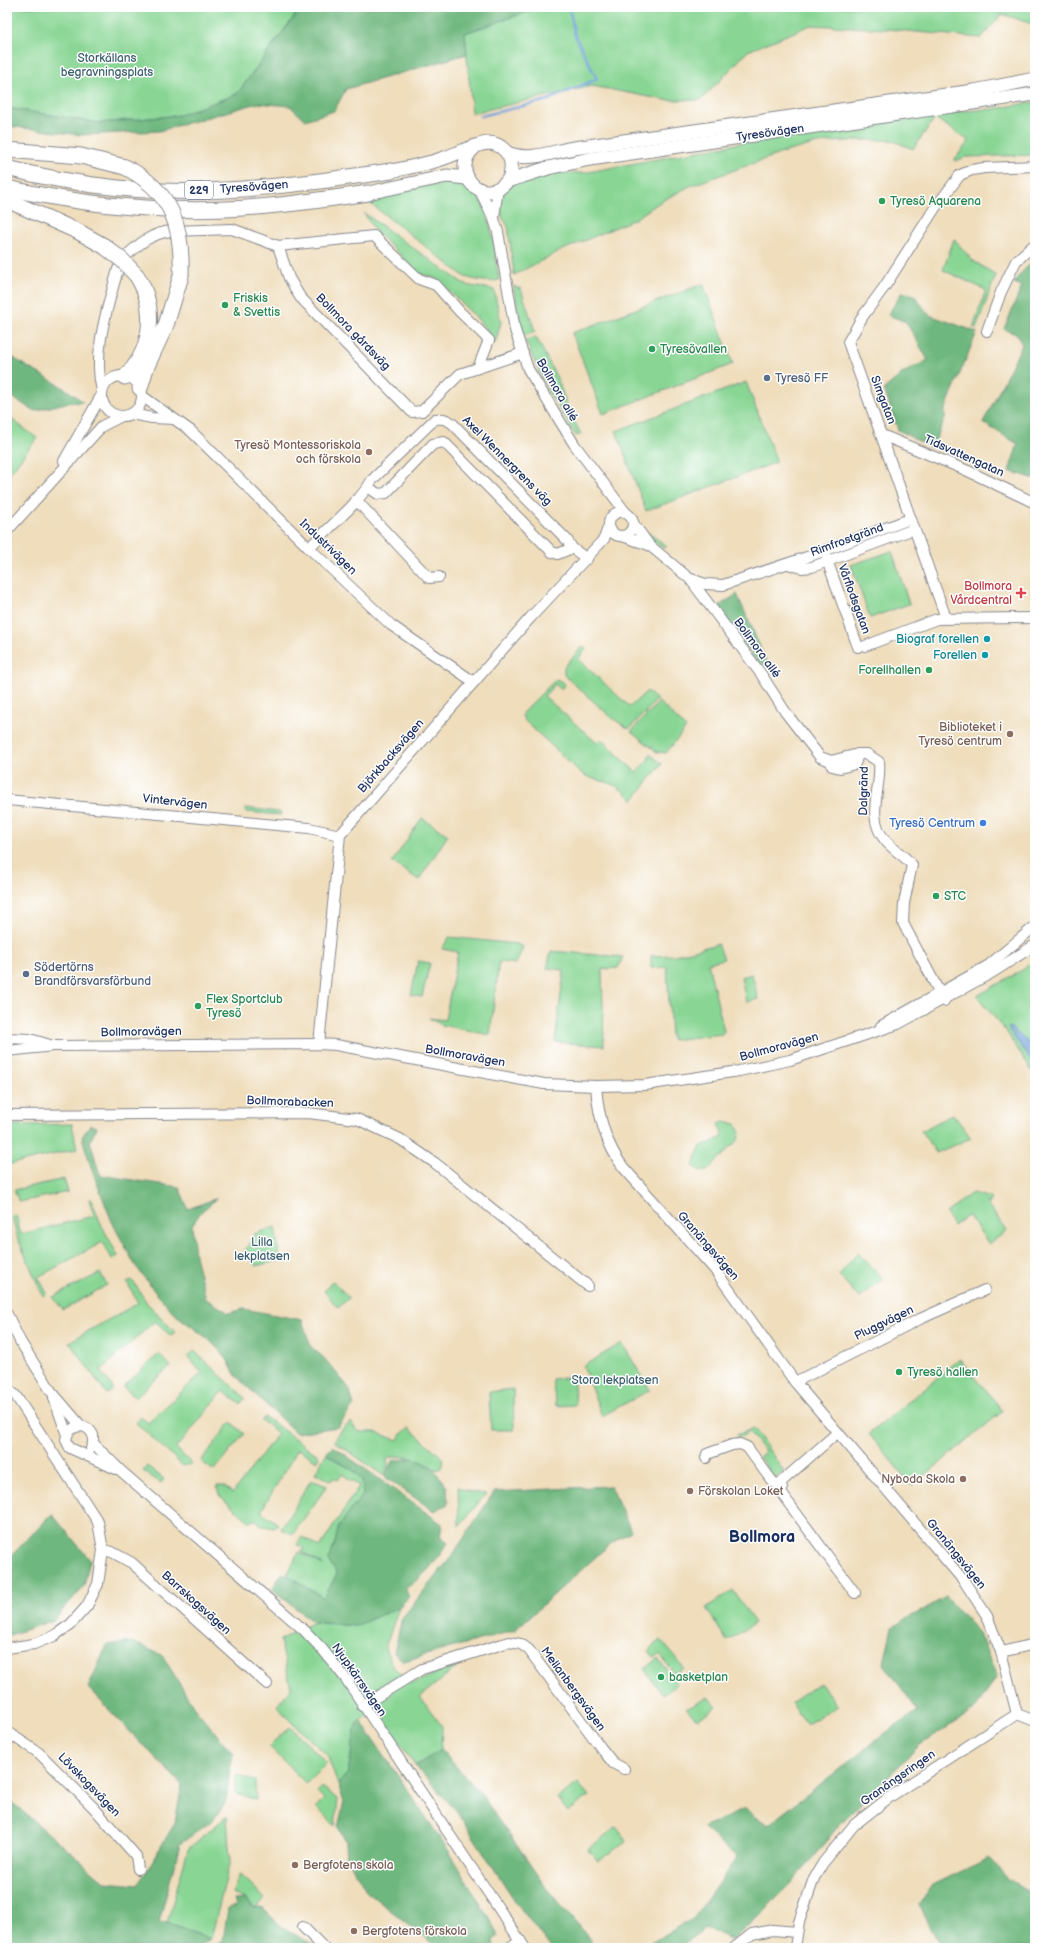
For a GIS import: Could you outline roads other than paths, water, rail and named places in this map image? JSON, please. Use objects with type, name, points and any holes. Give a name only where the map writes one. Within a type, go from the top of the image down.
[{"type":"highway","points":[[7,150],[81,156],[124,167],[136,173],[156,189],[172,210],[180,235],[181,276],[166,325],[146,368],[141,392]]},
{"type":"highway","name":"Tyresövägen","points":[[7,168],[35,176],[96,185],[168,190],[224,190],[280,186],[391,171]]},
{"type":"highway","name":"Tyresövägen","points":[[7,188],[60,199],[98,204],[135,208],[184,209],[260,207],[368,193]]},
{"type":"highway","points":[[7,200],[79,232],[104,246],[122,260],[137,276],[146,293],[149,303],[149,327],[145,345],[136,365],[120,377]]},
{"type":"main road","name":"Tyresövägen","points":[[391,171],[430,163],[483,144],[492,144],[500,147],[507,153],[518,157],[534,156],[574,148],[974,90],[1035,79]]},
{"type":"main road","name":"Tyresövägen","points":[[479,189],[489,190],[548,168],[590,159],[1035,94]]},
{"type":"main road","points":[[474,148],[468,154],[465,161],[464,170],[467,178],[479,189]]},
{"type":"main road","points":[[503,185],[511,166],[507,153]]},
{"type":"main road","name":"Tyresövägen","points":[[368,193],[447,176],[467,178]]},
{"type":"street","name":"Simgatan","points":[[946,618],[848,342],[863,316],[885,286],[935,208],[960,175],[972,170],[1035,166]]},
{"type":"street","name":"Bollmora allé","points":[[494,219],[503,185]]},
{"type":"street","name":"Bollmora allé","points":[[479,189],[494,219],[515,330],[528,369],[574,444],[626,513],[631,517],[633,523],[649,545],[690,578],[761,674],[786,713],[820,757]]},
{"type":"street","points":[[126,256],[145,239],[162,232],[170,231],[232,228],[278,246],[374,236],[419,279],[436,285],[460,312],[489,340],[478,368]]},
{"type":"street","points":[[170,231],[179,237]]},
{"type":"street","points":[[987,331],[1001,292],[1016,261],[1035,244]]},
{"type":"street","name":"Bollmora gårdsväg","points":[[278,246],[289,278],[300,297],[412,412],[422,411],[460,374],[523,353]]},
{"type":"street","points":[[118,269],[102,329],[99,378],[107,410],[114,415],[174,419]]},
{"type":"street","points":[[7,531],[102,426],[126,415],[139,406],[141,392],[133,380],[120,377],[100,366]]},
{"type":"street","points":[[55,477],[108,382],[120,377]]},
{"type":"street","name":"Industrivägen","points":[[141,392],[191,431],[309,548],[391,625],[474,682]]},
{"type":"street","name":"Axel Wennergrens väg","points":[[309,548],[356,500],[368,487],[372,480],[435,419],[445,419],[452,424],[567,540],[572,548],[587,559]]},
{"type":"street","name":"Tidsvattengatan","points":[[882,435],[968,471],[1035,503]]},
{"type":"street","points":[[368,487],[378,494],[386,493],[433,444],[444,442],[552,552],[558,554],[572,548]]},
{"type":"street","points":[[610,492],[610,521],[618,535],[631,531],[633,523]]},
{"type":"street","points":[[356,500],[429,578],[439,577]]},
{"type":"street","points":[[610,521],[616,513],[626,513]]},
{"type":"street","name":"Björkbacksvägen","points":[[340,835],[531,617],[587,559],[604,539],[610,521]]},
{"type":"street","name":"Rimfrostgränd","points":[[788,564],[802,568],[812,567],[912,524]]},
{"type":"street","name":"Rimfrostgränd","points":[[690,578],[705,584],[723,585],[912,524]]},
{"type":"street","name":"Bollmora allé","points":[[618,535],[649,545]]},
{"type":"street","name":"Björkbacksvägen","points":[[604,539],[618,535]]},
{"type":"street","name":"Vårflodsgatan","points":[[827,560],[862,647],[937,619],[946,618]]},
{"type":"street","points":[[946,618],[1035,618]]},
{"type":"street","name":"Dalgränd","points":[[820,757],[831,761],[858,754],[871,756],[879,762],[874,812],[877,827],[884,839],[893,849],[905,857],[912,865],[904,903],[903,923],[942,997]]},
{"type":"street","name":"Vintervägen","points":[[7,800],[308,828],[340,835]]},
{"type":"street","points":[[319,1044],[340,835]]},
{"type":"street","name":"Bollmoravägen","points":[[942,997],[989,965],[1034,927]]},
{"type":"street","name":"Bollmoravägen","points":[[7,1043],[54,1046],[336,1045],[544,1084],[596,1086],[645,1085],[739,1071],[790,1060],[866,1035],[1011,962],[1035,945]]},
{"type":"street","name":"Bollmoravägen","points":[[7,1038],[30,1039],[54,1046]]},
{"type":"street","name":"Bollmoravägen","points":[[7,1051],[54,1046]]},
{"type":"street","name":"Granängsvägen","points":[[596,1086],[597,1104],[603,1130],[616,1157],[658,1207],[715,1270],[795,1382],[964,1581],[987,1616],[1001,1652],[1016,1714]]},
{"type":"street","name":"Bollmorabacken","points":[[7,1115],[308,1114],[357,1119],[400,1139],[435,1163],[588,1286]]},
{"type":"street","name":"Pluggvägen","points":[[795,1382],[920,1320],[985,1290]]},
{"type":"street","name":"Njupkärrsvägen","points":[[7,1314],[20,1341],[51,1392],[81,1426],[92,1432],[93,1443],[121,1471],[305,1631],[323,1650],[346,1679],[362,1706],[484,1884],[522,1944]]},
{"type":"street","points":[[7,1388],[16,1396],[98,1522],[103,1550],[98,1584],[87,1606],[71,1624],[54,1636],[34,1644],[7,1648]]},
{"type":"street","name":"Njupkärrsvägen","points":[[51,1392],[70,1448],[121,1471]]},
{"type":"street","points":[[56,1457],[72,1428],[81,1426]]},
{"type":"street","points":[[837,1432],[782,1482],[782,1494],[855,1593]]},
{"type":"street","points":[[56,1457],[90,1449],[93,1443]]},
{"type":"street","points":[[706,1458],[707,1454],[732,1445],[740,1444],[747,1447],[772,1481],[782,1488]]},
{"type":"street","name":"Barrskogsvägen","points":[[103,1550],[112,1552],[132,1563],[267,1684]]},
{"type":"street","name":"Mellanbergsvägen","points":[[362,1706],[422,1669],[509,1642],[521,1644],[528,1650],[613,1763],[624,1769]]},
{"type":"street","points":[[1001,1652],[1035,1644]]},
{"type":"street","points":[[1016,1714],[1035,1721]]},
{"type":"street","name":"Granängsringen","points":[[795,1948],[799,1922],[814,1878],[824,1862],[854,1825],[891,1796],[1016,1714]]},
{"type":"street","name":"Lövskogsvägen","points":[[7,1732],[39,1753],[94,1808],[136,1856],[138,1869]]},
{"type":"street","points":[[303,1927],[324,1948]]},
{"type":"street","points":[[734,1948],[752,1934],[773,1930],[797,1932]]},
{"type":"street","points":[[509,1948],[522,1944]]},
{"type":"water","points":[[1010,1027],[1025,1039],[1031,1047],[1035,1058],[1035,1066],[1008,1028]]},
{"type":"waterway","points":[[481,116],[548,100],[597,79],[575,36],[569,7]]},
{"type":"place","name":"Tyresö Aquarena","points":[[882,201]]},
{"type":"place","name":"Friskis & Svettis","points":[[225,305]]},
{"type":"place","name":"Tyresövallen","points":[[652,349]]},
{"type":"place","name":"Tyresö FF","points":[[767,378]]},
{"type":"place","name":"Tyresö Montessoriskola och förskola","points":[[369,452]]},
{"type":"place","name":"Bollmora Vårdcentral","points":[[1021,593]]},
{"type":"place","name":"Biograf forellen","points":[[987,639]]},
{"type":"place","name":"Forellen","points":[[985,655]]},
{"type":"place","name":"Forellhallen","points":[[929,670]]},
{"type":"place","name":"Biblioteket i Tyresö centrum","points":[[1010,734]]},
{"type":"place","name":"Tyresö Centrum","points":[[983,823]]},
{"type":"place","name":"STC","points":[[936,896]]},
{"type":"place","name":"Södertörns Brandförsvarsförbund","points":[[26,974]]},
{"type":"place","name":"Flex Sportclub Tyresö","points":[[198,1006]]},
{"type":"place","name":"Tyresö hallen","points":[[899,1372]]},
{"type":"place","name":"Nyboda Skola","points":[[963,1479]]},
{"type":"place","name":"Förskolan Loket","points":[[690,1491]]},
{"type":"place","name":"basketplan","points":[[661,1677]]},
{"type":"place","name":"Bergfotens skola","points":[[295,1865]]},
{"type":"place","name":"Bergfotens förskola","points":[[354,1931]]},
{"type":"district","name":"Bollmora","points":[[762,1537]]},
{"type":"park label","name":"Storkällans begravningsplats","points":[[107,65]]},
{"type":"park label","name":"Lilla lekplatsen","points":[[262,1249]]},
{"type":"park label","name":"Stora lekplatsen","points":[[615,1380]]}]
